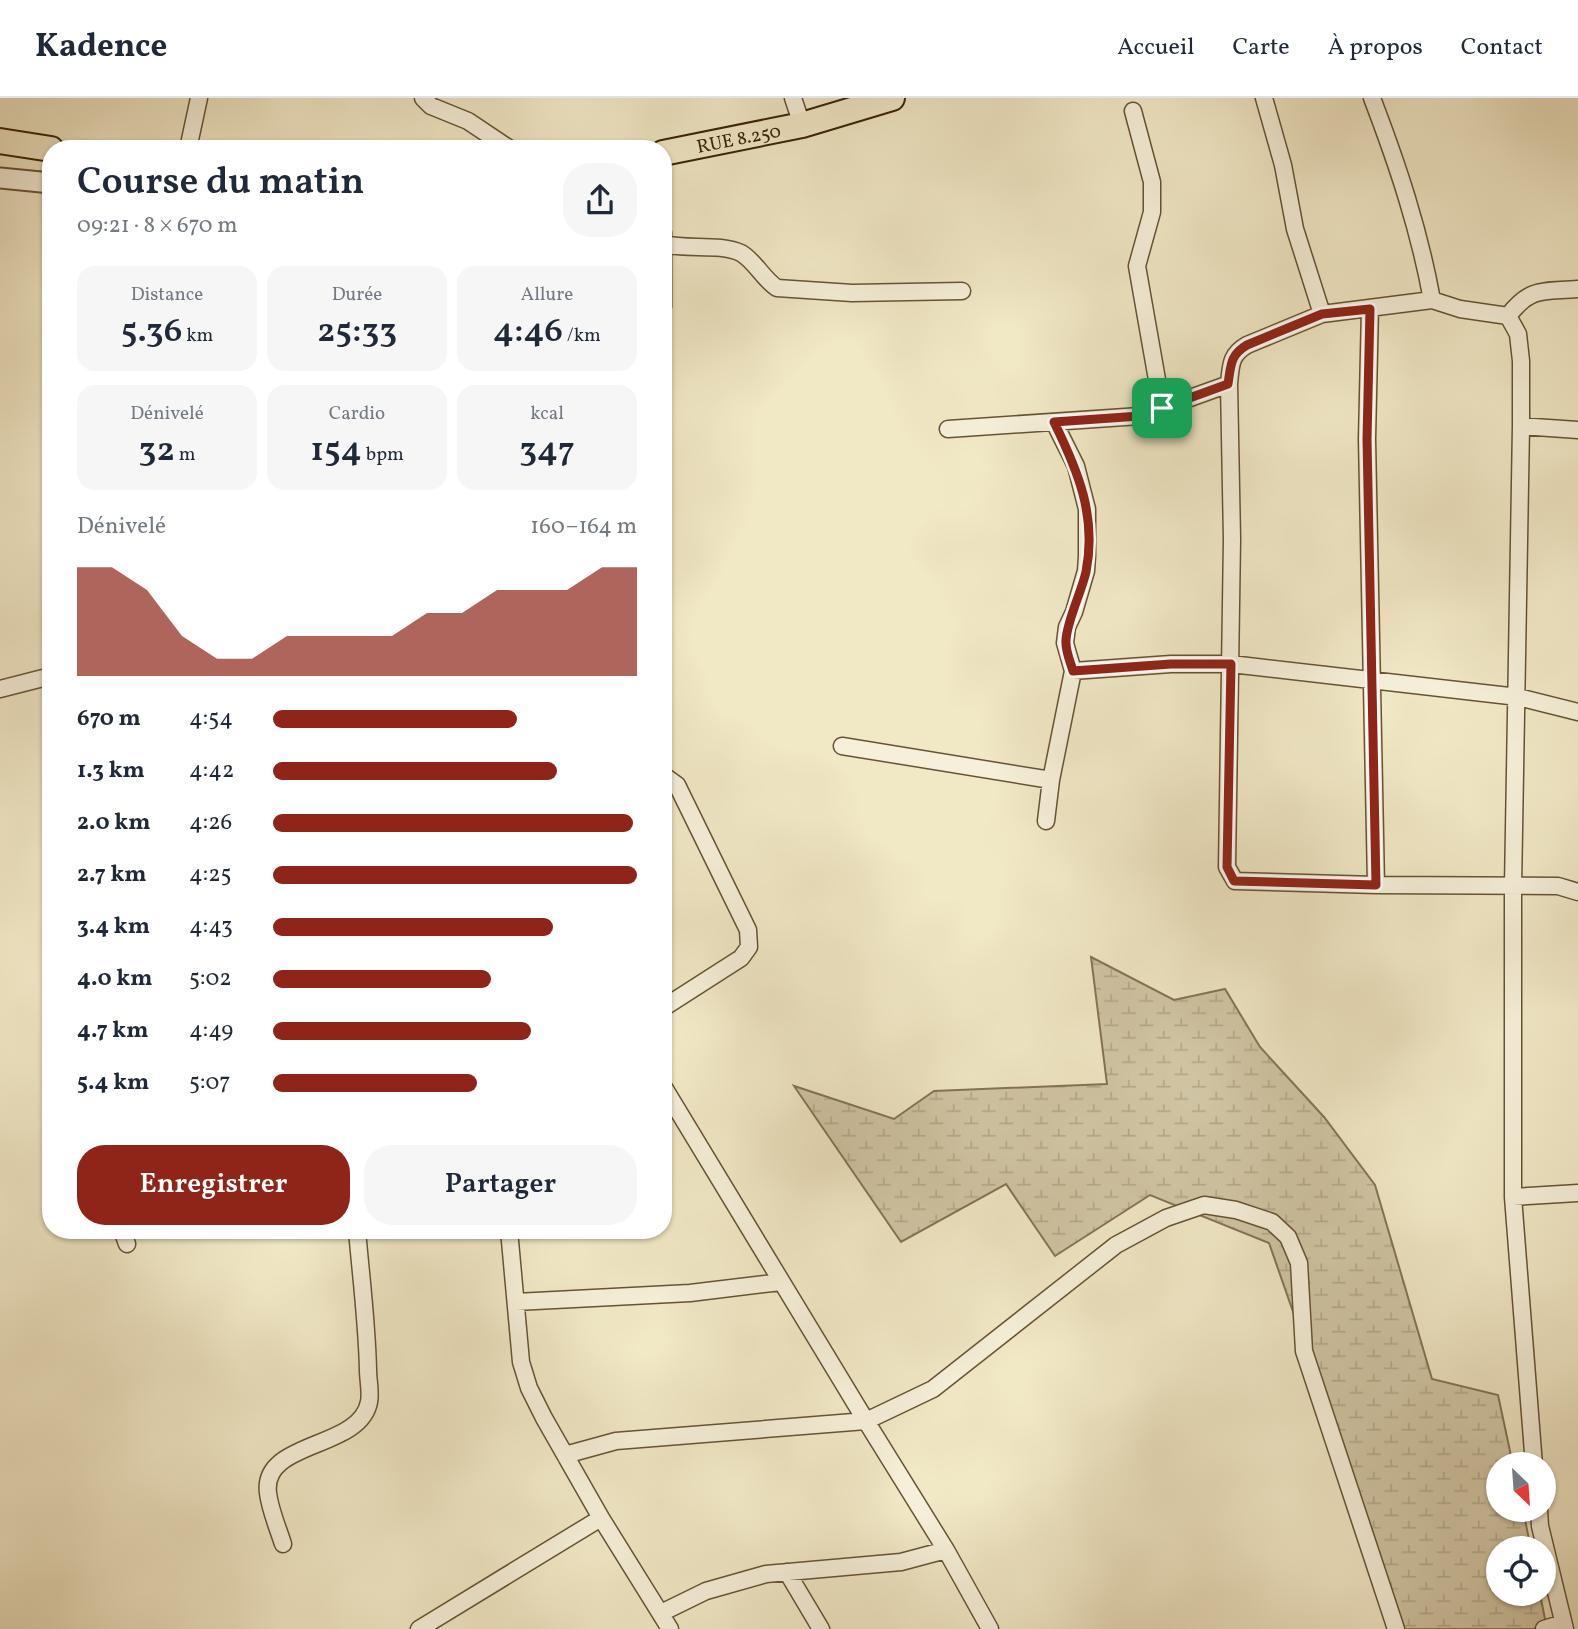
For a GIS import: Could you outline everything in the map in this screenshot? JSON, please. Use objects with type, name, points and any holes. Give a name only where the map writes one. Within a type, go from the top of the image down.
[{"type":"highway","name":"RUE 8.250","points":[[672,151],[802,125],[892,98]]},
{"type":"highway","points":[[0,141],[42,148]]},
{"type":"street","points":[[190,140],[199,98]]},
{"type":"street","points":[[423,98],[431,106],[478,127],[497,140]]},
{"type":"street","points":[[793,98],[802,125]]},
{"type":"street","points":[[1264,98],[1283,165],[1295,229],[1322,314]]},
{"type":"street","points":[[1372,98],[1400,170],[1424,255],[1432,300]]},
{"type":"street","points":[[1133,111],[1152,182],[1152,212],[1137,266],[1162,408]]},
{"type":"street","points":[[0,178],[42,182]]},
{"type":"street","points":[[672,246],[713,248],[741,253],[777,288],[852,293],[962,291]]},
{"type":"street","points":[[1508,316],[1520,300],[1532,293],[1578,289]]},
{"type":"street","points":[[1508,316],[1460,309],[1432,300],[1322,314],[1236,352],[1228,384],[1231,664],[1227,867],[1234,881],[1558,886],[1578,892]]},
{"type":"street","points":[[1370,309],[1367,439],[1376,885]]},
{"type":"street","points":[[1508,316],[1518,334],[1521,361],[1518,697],[1513,887],[1513,1197],[1533,1452]]},
{"type":"street","points":[[948,429],[1140,416],[1228,384]]},
{"type":"street","points":[[1046,821],[1051,780],[1073,671],[1065,643],[1067,627],[1086,571],[1087,509],[1076,466],[1054,422]]},
{"type":"street","points":[[1521,426],[1578,430]]},
{"type":"street","points":[[1073,671],[1171,664],[1231,664],[1518,697],[1578,712]]},
{"type":"street","points":[[0,689],[42,678]]},
{"type":"street","points":[[842,746],[1051,780]]},
{"type":"street","points":[[672,781],[677,785],[748,930],[749,947],[741,958],[672,1002]]},
{"type":"street","points":[[672,1102],[946,1550],[990,1629]]},
{"type":"street","points":[[1513,1197],[1578,1193]]},
{"type":"street","points":[[565,1455],[616,1441],[866,1421],[933,1388],[1116,1245],[1166,1218],[1204,1205],[1236,1210],[1272,1222],[1288,1237],[1299,1263],[1304,1350],[1396,1629]]},
{"type":"street","points":[[283,1545],[267,1491],[271,1474],[281,1460],[342,1433],[361,1418],[369,1403],[368,1351],[358,1239]]},
{"type":"street","points":[[510,1239],[521,1362],[529,1388],[601,1518],[670,1629]]},
{"type":"street","points":[[516,1302],[690,1293],[781,1282]]},
{"type":"street","points":[[419,1629],[601,1518]]},
{"type":"street","points":[[1542,1522],[1564,1626],[1544,1629]]},
{"type":"street","points":[[661,1613],[706,1591],[766,1574],[901,1562],[946,1550]]},
{"type":"street","points":[[787,1572],[821,1629]]},
{"type":"green space","points":[[1091,957],[1174,1000],[1225,989],[1260,1047],[1324,1117],[1375,1185],[1432,1379],[1498,1395],[1510,1452],[1486,1452],[1486,1522],[1525,1522],[1528,1536],[1486,1536],[1486,1606],[1542,1606],[1547,1629],[1404,1629],[1269,1243],[1150,1195],[1055,1256],[1006,1184],[901,1242],[794,1086],[894,1119],[934,1091],[1107,1084]]},
{"type":"route","points":[[1370,309],[1367,439],[1376,885],[1234,881],[1227,867],[1231,664],[1171,664],[1073,671],[1065,643],[1067,627],[1086,571],[1087,509],[1076,466],[1054,422],[1140,416],[1162,408],[1228,384],[1236,352],[1247,345],[1322,314],[1370,309]]}]
